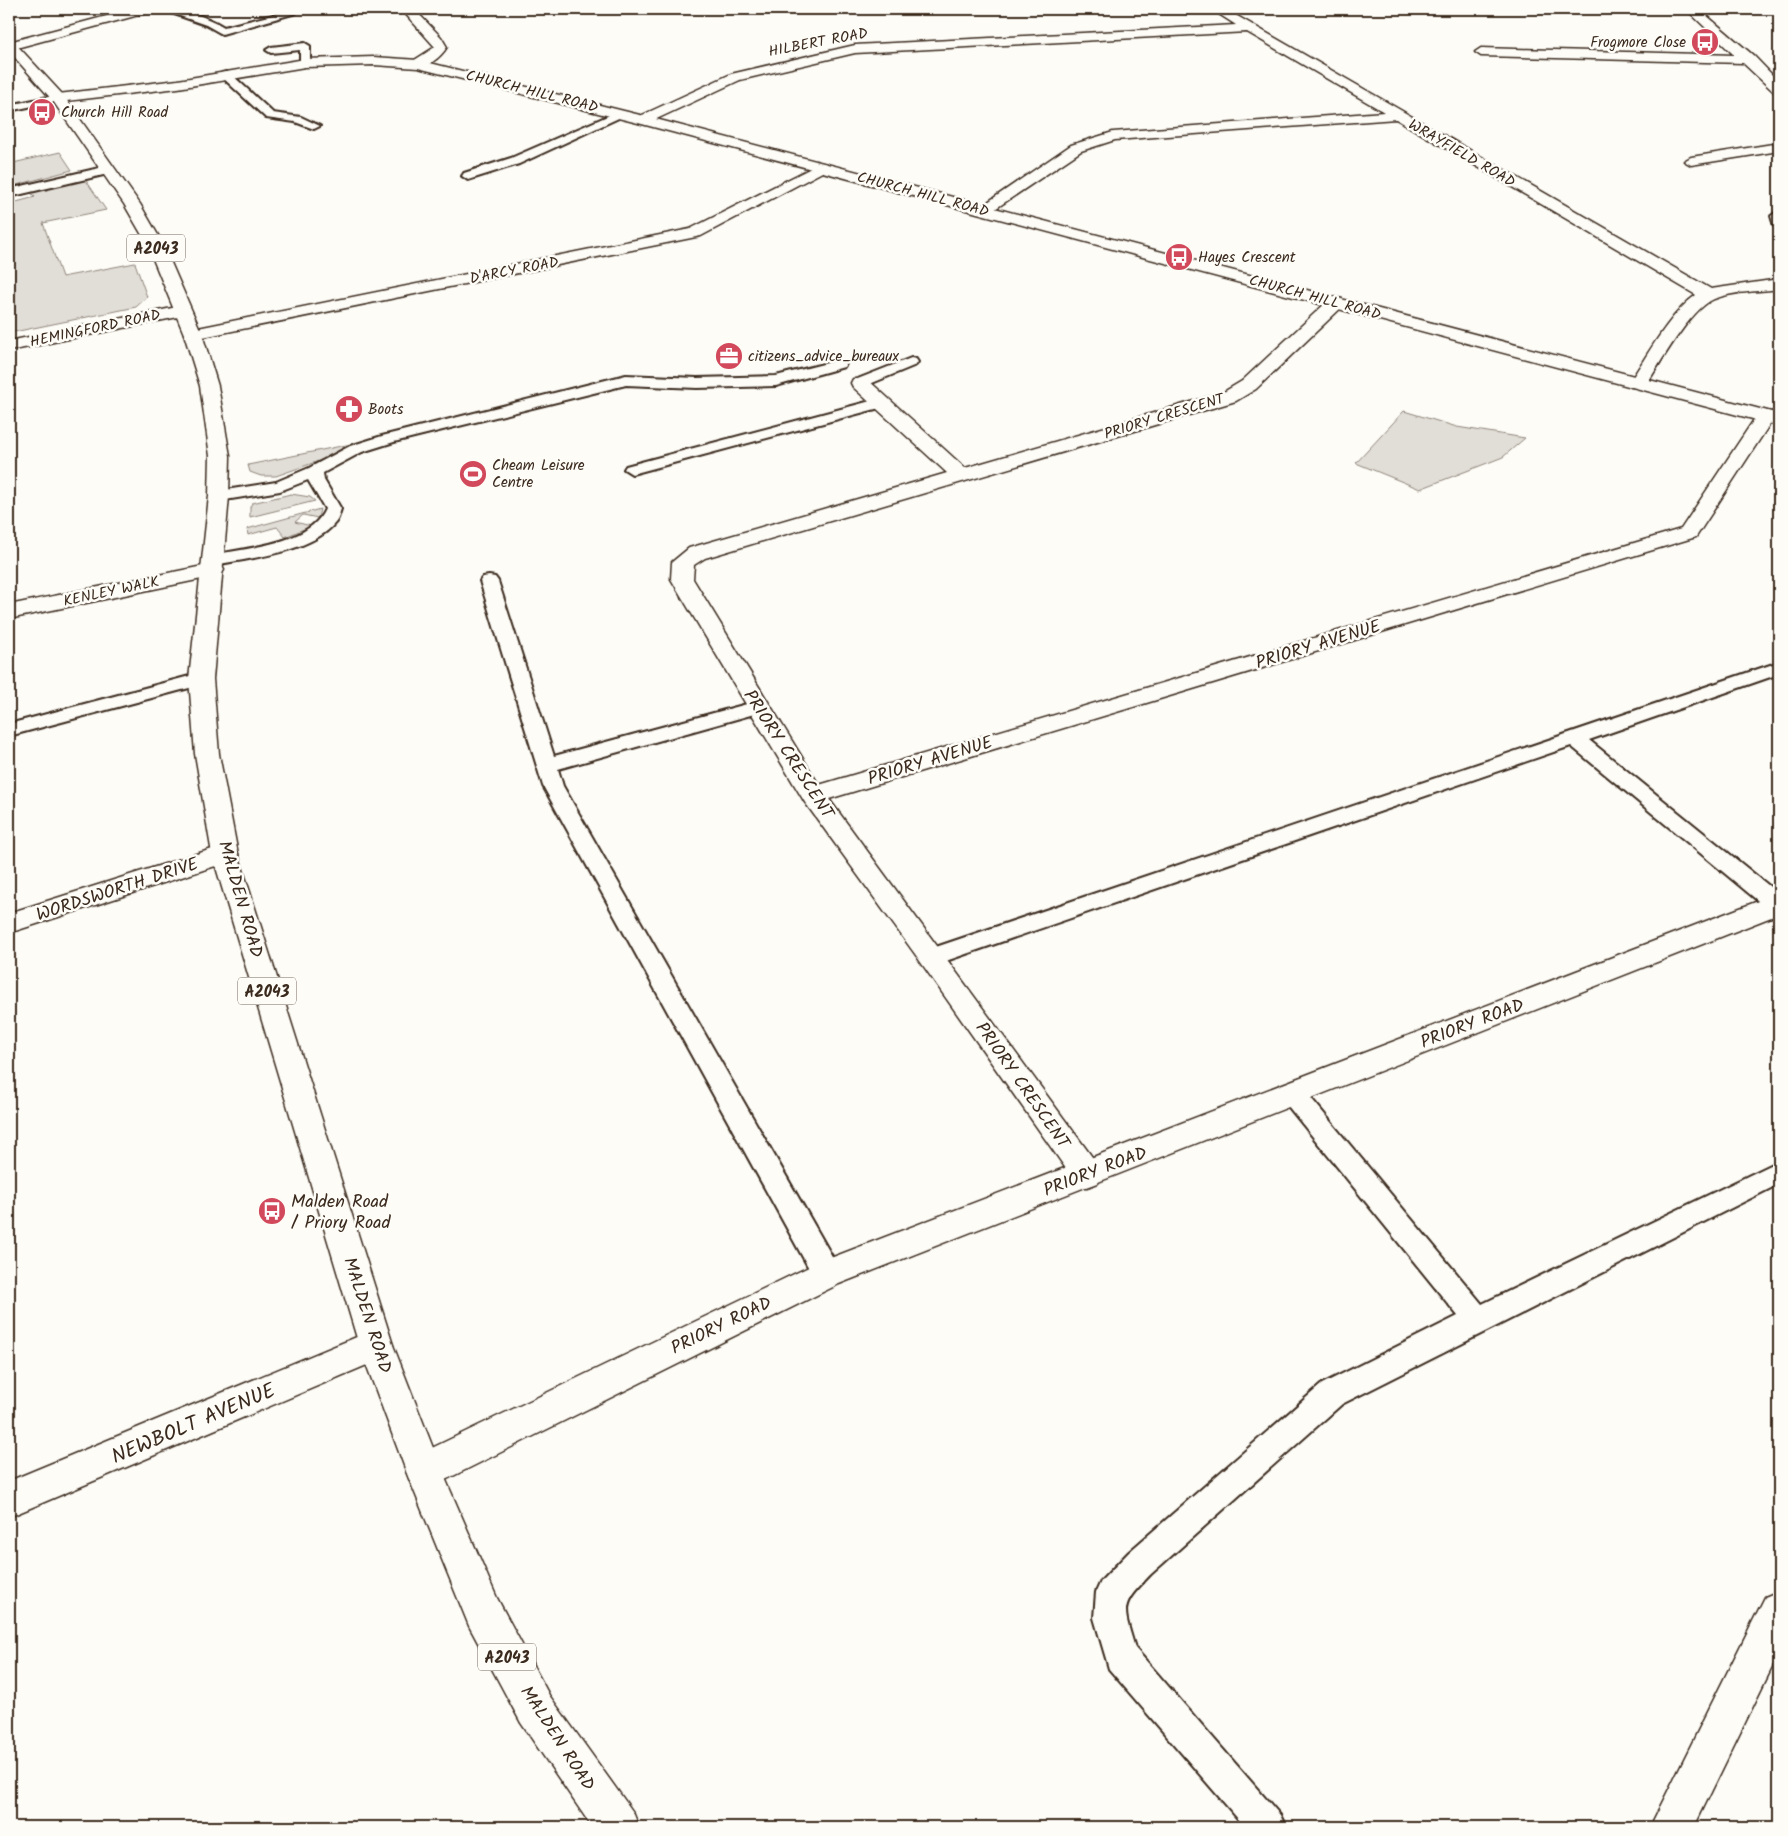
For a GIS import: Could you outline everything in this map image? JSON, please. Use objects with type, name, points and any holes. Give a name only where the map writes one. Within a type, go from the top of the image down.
[{"type":"main road","points":[[9,45],[146,9]]},
{"type":"main road","points":[[406,9],[437,40],[441,47],[437,53],[418,64]]},
{"type":"main road","name":"WRAYFIELD ROAD","points":[[1217,9],[1708,296]]},
{"type":"main road","points":[[1692,9],[1779,89]]},
{"type":"main road","name":"HILBERT ROAD","points":[[643,120],[736,77],[855,49],[1248,28]]},
{"type":"main road","name":"MALDEN ROAD","points":[[9,45],[58,98],[132,204],[154,242],[193,334],[209,386],[220,456],[219,496],[213,565],[200,678],[207,754],[225,854],[376,1345],[424,1471],[484,1612],[535,1708],[618,1827]]},
{"type":"main road","points":[[1481,52],[1749,60]]},
{"type":"main road","name":"CHURCH HILL ROAD","points":[[58,98],[178,84],[305,63],[374,61],[418,64],[643,120],[1773,418]]},
{"type":"main road","points":[[984,210],[1076,148],[1113,136],[1398,115]]},
{"type":"main road","points":[[1691,161],[1779,147]]},
{"type":"main road","name":"D'ARCY ROAD","points":[[193,334],[695,233],[821,167]]},
{"type":"main road","points":[[1638,383],[1664,345],[1697,303],[1708,296],[1779,284]]},
{"type":"main road","name":"PRIORY CRESCENT","points":[[1087,1174],[932,957],[813,795],[682,579],[684,562],[697,553],[1229,397],[1249,385],[1336,303]]},
{"type":"main road","name":"HEMINGFORD ROAD","points":[[9,346],[182,310]]},
{"type":"main road","points":[[860,383],[961,475]]},
{"type":"main road","name":"PRIORY AVENUE","points":[[813,795],[1690,533],[1773,418]]},
{"type":"main road","name":"KENLEY WALK","points":[[9,612],[213,565]]},
{"type":"main road","name":"WORDSWORTH DRIVE","points":[[9,923],[225,854]]},
{"type":"main road","name":"PRIORY ROAD","points":[[424,1471],[827,1274],[1778,904]]},
{"type":"main road","name":"NEWBOLT AVENUE","points":[[9,1499],[376,1345]]},
{"type":"main road","points":[[1671,1827],[1704,1757],[1779,1611]]},
{"type":"lane","points":[[165,9],[210,23],[222,31],[292,13],[288,9]]},
{"type":"lane","points":[[272,50],[305,46],[305,63]]},
{"type":"lane","points":[[226,75],[270,116],[297,118],[314,126]]},
{"type":"lane","points":[[9,108],[58,98]]},
{"type":"lane","points":[[468,176],[515,161],[618,114]]},
{"type":"lane","points":[[9,193],[108,170]]},
{"type":"lane","points":[[1779,214],[1777,216],[1779,222]]},
{"type":"lane","points":[[860,383],[911,362]]},
{"type":"lane","points":[[219,496],[280,486],[315,471],[356,449],[388,439],[626,380],[697,383],[776,381],[839,364]]},
{"type":"lane","points":[[632,469],[882,404]]},
{"type":"lane","points":[[213,565],[304,537],[319,529],[328,520],[333,509],[316,480],[315,471]]},
{"type":"lane","points":[[489,581],[552,786],[827,1274]]},
{"type":"lane","points":[[932,957],[1779,668]]},
{"type":"lane","points":[[9,730],[200,678]]},
{"type":"lane","points":[[547,765],[758,707]]},
{"type":"lane","points":[[1575,739],[1778,904]]},
{"type":"lane","points":[[1292,1093],[1478,1320]]},
{"type":"lane","points":[[1268,1827],[1121,1657],[1110,1618],[1112,1592],[1140,1563],[1332,1394],[1779,1172]]},
{"type":"shaded area","points":[[60,152],[72,170],[9,187],[9,164]]},
{"type":"shaded area","points":[[85,179],[106,210],[43,223],[62,277],[135,263],[147,297],[136,307],[9,333],[9,204],[35,197],[29,191]]},
{"type":"shaded area","points":[[1404,411],[1457,427],[1525,438],[1503,457],[1420,489],[1356,463]]},
{"type":"shaded area","points":[[361,442],[361,446],[276,476],[261,476],[250,472],[248,465]]},
{"type":"shaded area","points":[[291,494],[310,497],[315,501],[250,517],[252,503]]},
{"type":"shaded area","points":[[320,509],[318,518],[303,515],[295,522],[311,526],[285,537],[277,527],[248,535],[247,529]]},
{"type":"place","name":"Frogmore Close","points":[[1705,42]]},
{"type":"place","name":"Church Hill Road","points":[[42,112]]},
{"type":"place","name":"Hayes Crescent","points":[[1179,257]]},
{"type":"place","name":"citizens_advice_bureaux","points":[[729,356]]},
{"type":"place","name":"Boots","points":[[349,409]]},
{"type":"place","name":"Cheam Leisure Centre","points":[[473,474]]},
{"type":"place","name":"Malden Road / Priory Road","points":[[272,1211]]}]
